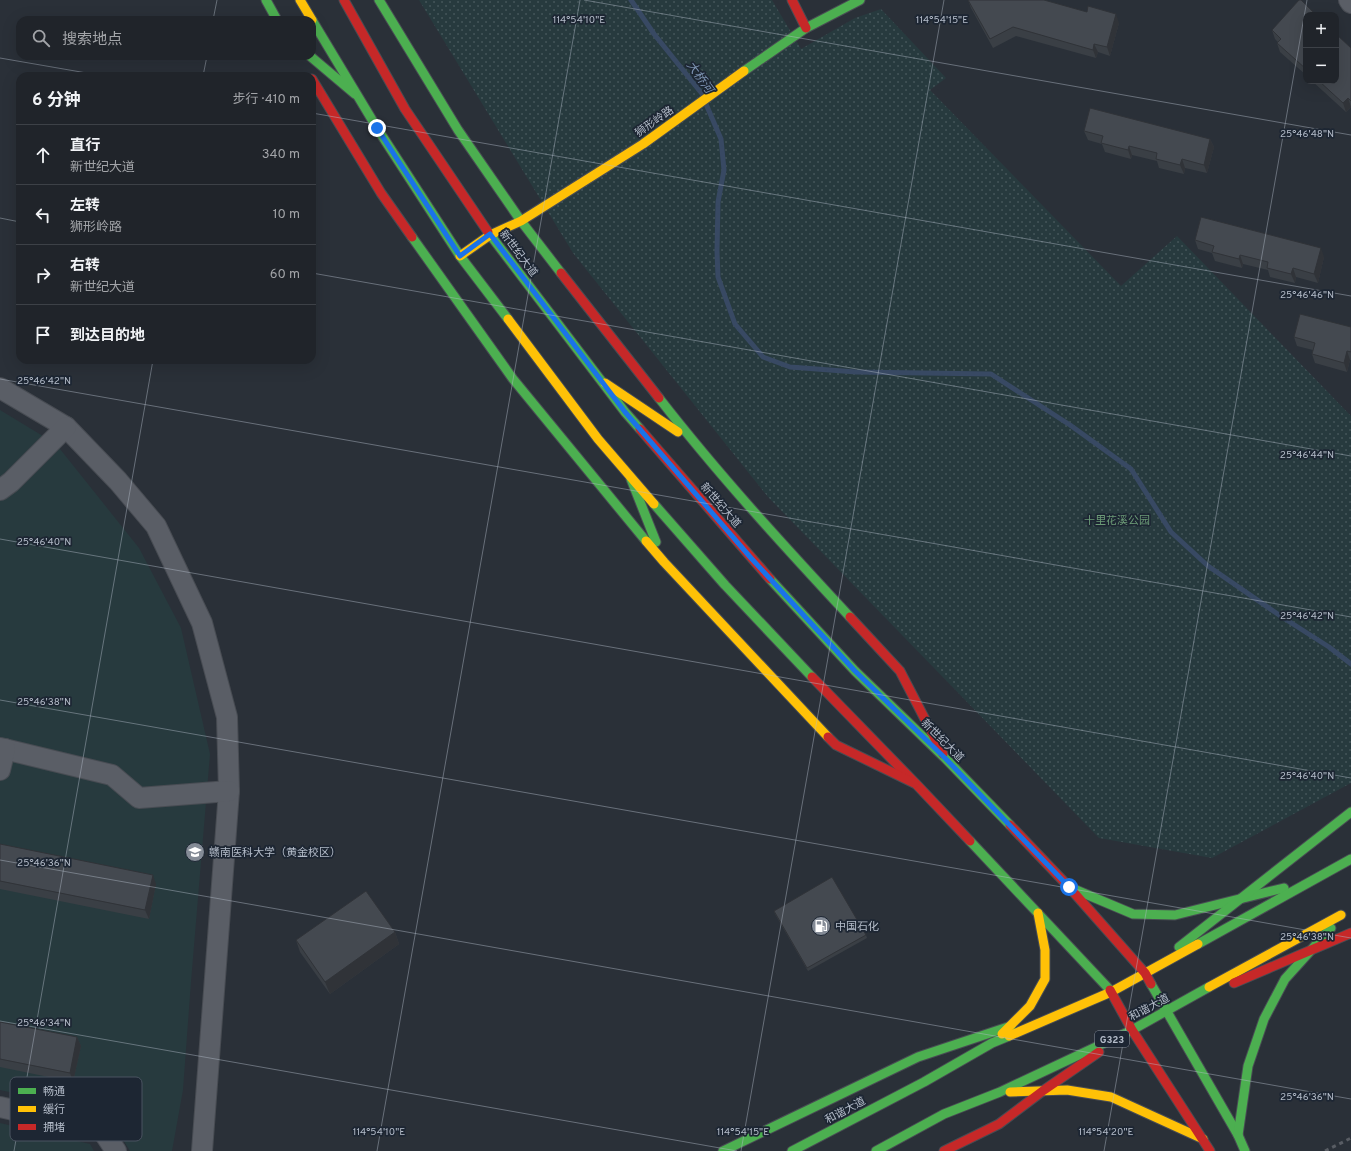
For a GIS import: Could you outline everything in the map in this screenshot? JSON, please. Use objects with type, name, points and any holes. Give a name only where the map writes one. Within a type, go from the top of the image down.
[{"type":"main road","points":[[266,0],[275,16]]},
{"type":"main road","points":[[300,0],[310,16]]},
{"type":"main road","name":"新世纪大道","points":[[344,0],[405,109],[490,234],[625,412],[751,558],[855,671],[946,759],[1069,887],[1145,973],[1238,1135],[1245,1151]]},
{"type":"main road","points":[[379,0],[458,130],[521,221],[694,443],[800,563],[900,671],[946,759]]},
{"type":"main road","points":[[792,0],[806,28]]},
{"type":"main road","name":"狮形岭路","points":[[460,256],[490,234],[521,221],[643,144],[806,28],[860,0]]},
{"type":"main road","points":[[316,27],[358,98],[460,256],[598,439],[630,478],[730,591],[832,699],[917,785],[1111,992],[1132,1030],[1210,1151]]},
{"type":"main road","points":[[315,60],[358,98]]},
{"type":"main road","points":[[316,86],[381,193],[513,379],[664,562],[836,745],[917,785]]},
{"type":"main road","points":[[602,381],[694,443]]},
{"type":"main road","points":[[630,478],[664,562]]},
{"type":"main road","points":[[1145,973],[1351,812]]},
{"type":"main road","points":[[1145,973],[1315,881],[1351,859]]},
{"type":"main road","points":[[1069,887],[1133,914],[1175,915],[1315,881]]},
{"type":"main road","name":"G323","points":[[1341,915],[1351,910]]},
{"type":"main road","points":[[992,1043],[1030,1006],[1045,979],[1045,950],[1038,913]]},
{"type":"main road","points":[[1238,1135],[1248,1066],[1264,1019],[1285,979],[1341,915]]},
{"type":"main road","name":"和谐大道","points":[[876,1151],[944,1114],[1000,1092],[1132,1030],[1341,915]]},
{"type":"main road","points":[[1168,1011],[1351,934]]},
{"type":"main road","name":"和谐大道","points":[[792,1151],[924,1082],[992,1043],[1111,992],[1145,973]]},
{"type":"main road","points":[[723,1151],[918,1058],[1111,992]]},
{"type":"main road","points":[[944,1151],[999,1124],[1044,1090],[1132,1030]]},
{"type":"main road","points":[[1000,1092],[1067,1090],[1111,1097],[1203,1139]]},
{"type":"street","points":[[0,388],[66,427],[118,481],[156,526],[202,623],[227,717],[229,791],[202,1151]]},
{"type":"street","points":[[0,490],[66,427]]},
{"type":"street","points":[[0,770],[3,749],[112,775],[139,798],[229,791]]},
{"type":"street","points":[[0,1107],[10,1109]]},
{"type":"street","points":[[109,1141],[116,1151]]},
{"type":"green space","name":"十里花溪公园","points":[[419,0],[772,0],[801,49],[855,18],[881,9],[946,78],[930,90],[1121,286],[1177,236],[1351,416],[1351,783],[1212,858],[1099,838],[768,497],[573,253]]},
{"type":"green space","points":[[0,410],[56,444],[139,548],[181,628],[210,754],[183,1090],[172,1151],[130,1151],[124,1141],[142,1141],[142,1077],[10,1077],[10,1092],[0,1090]]},
{"type":"green space","points":[[0,1123],[10,1125],[10,1141],[77,1141],[90,1144],[94,1151],[0,1151]]},
{"type":"building","points":[[968,0],[1044,0],[1087,12],[1088,6],[1116,14],[1107,47],[1094,44],[1093,50],[1013,27],[990,39]]},
{"type":"building","points":[[1299,0],[1301,0],[1313,12],[1303,12],[1303,66],[1277,43],[1281,39],[1272,30]]},
{"type":"building","points":[[1339,37],[1351,48],[1351,101],[1348,98],[1343,103],[1322,84],[1339,84]]},
{"type":"building","points":[[1090,108],[1210,139],[1204,165],[1182,159],[1180,165],[1156,159],[1157,153],[1129,146],[1128,150],[1101,143],[1103,136],[1084,131]]},
{"type":"building","points":[[1201,217],[1321,248],[1314,274],[1293,268],[1291,274],[1267,268],[1268,262],[1240,255],[1239,259],[1212,252],[1214,246],[1195,240]]},
{"type":"building","points":[[1300,314],[1351,327],[1351,352],[1347,351],[1344,363],[1312,354],[1315,343],[1294,337]]},
{"type":"building","points":[[0,844],[153,875],[145,910],[0,881]]},
{"type":"building","name":"中国石化","points":[[832,877],[866,935],[807,968],[774,911]]},
{"type":"building","points":[[366,891],[395,932],[325,982],[296,940]]},
{"type":"building","points":[[0,1022],[77,1037],[70,1073],[0,1059]]},
{"type":"waterway","name":"大桥河","points":[[631,0],[654,34],[703,95]]},
{"type":"waterway","points":[[706,104],[721,139],[724,170],[718,202],[718,277],[735,324],[763,357],[790,367],[856,372],[991,374],[1070,425],[1131,469],[1171,532],[1208,566],[1282,617],[1329,647],[1351,664]]},
{"type":"railway","points":[[1325,1151],[1351,1138]]},
{"type":"traffic: fast","points":[[266,0],[275,16]]},
{"type":"traffic: fast","points":[[379,0],[458,130],[521,221],[561,273]]},
{"type":"traffic: fast","points":[[744,71],[806,28],[860,0]]},
{"type":"traffic: fast","points":[[316,27],[377,128],[460,256],[508,319]]},
{"type":"traffic: fast","points":[[315,60],[355,94]]},
{"type":"traffic: fast","points":[[488,232],[625,412],[640,429]]},
{"type":"traffic: fast","points":[[412,237],[513,379],[646,541]]},
{"type":"traffic: fast","points":[[659,398],[728,482],[776,537],[850,617]]},
{"type":"traffic: fast","points":[[631,479],[656,542]]},
{"type":"traffic: fast","points":[[654,504],[725,585],[812,677]]},
{"type":"traffic: fast","points":[[770,579],[855,671],[946,759],[1010,825]]},
{"type":"traffic: fast","points":[[1179,947],[1351,812]]},
{"type":"traffic: fast","points":[[970,841],[1110,990]]},
{"type":"traffic: fast","points":[[1198,944],[1351,859]]},
{"type":"traffic: fast","points":[[1069,887],[1133,914],[1175,915],[1284,888]]},
{"type":"traffic: fast","points":[[1238,1135],[1248,1066],[1264,1019],[1285,979],[1331,928]]},
{"type":"traffic: fast","points":[[1151,984],[1238,1135],[1245,1151]]},
{"type":"traffic: fast","points":[[876,1151],[944,1114],[1000,1092],[1132,1030],[1209,987]]},
{"type":"traffic: fast","points":[[723,1151],[918,1057],[1011,1026]]},
{"type":"traffic: fast","points":[[792,1151],[924,1082],[992,1043],[1009,1036]]},
{"type":"traffic: slow","points":[[300,0],[310,16]]},
{"type":"traffic: slow","points":[[460,256],[490,235],[521,221],[643,144],[744,71]]},
{"type":"traffic: slow","points":[[508,319],[598,439],[654,504]]},
{"type":"traffic: slow","points":[[605,383],[678,432]]},
{"type":"traffic: slow","points":[[646,541],[828,737]]},
{"type":"traffic: slow","points":[[1002,1034],[1030,1006],[1045,979],[1045,950],[1038,913]]},
{"type":"traffic: slow","points":[[1209,987],[1341,915]]},
{"type":"traffic: slow","points":[[1009,1036],[1111,992],[1198,944]]},
{"type":"traffic: slow","points":[[1010,1092],[1067,1090],[1111,1097],[1203,1139]]},
{"type":"traffic: jam","points":[[344,0],[405,109],[488,232]]},
{"type":"traffic: jam","points":[[792,0],[806,28]]},
{"type":"traffic: jam","points":[[316,86],[381,193],[412,237]]},
{"type":"traffic: jam","points":[[561,273],[659,398]]},
{"type":"traffic: jam","points":[[640,429],[770,579]]},
{"type":"traffic: jam","points":[[850,617],[900,671],[943,754]]},
{"type":"traffic: jam","points":[[812,677],[970,841]]},
{"type":"traffic: jam","points":[[828,737],[836,745],[914,783]]},
{"type":"traffic: jam","points":[[1010,825],[1069,887],[1145,973],[1151,984]]},
{"type":"traffic: jam","points":[[1234,983],[1351,933]]},
{"type":"traffic: jam","points":[[1110,990],[1132,1030],[1210,1151]]},
{"type":"traffic: jam","points":[[944,1151],[999,1124],[1044,1090],[1099,1052]]},
{"type":"place","name":"赣南医科大学（黄金校区）","points":[[195,852]]},
{"type":"place","name":"中国石化","points":[[821,926]]},
{"type":"route","points":[[377,128],[460,256],[490,234],[625,412],[751,558],[855,671],[946,759],[1069,887]]}]
